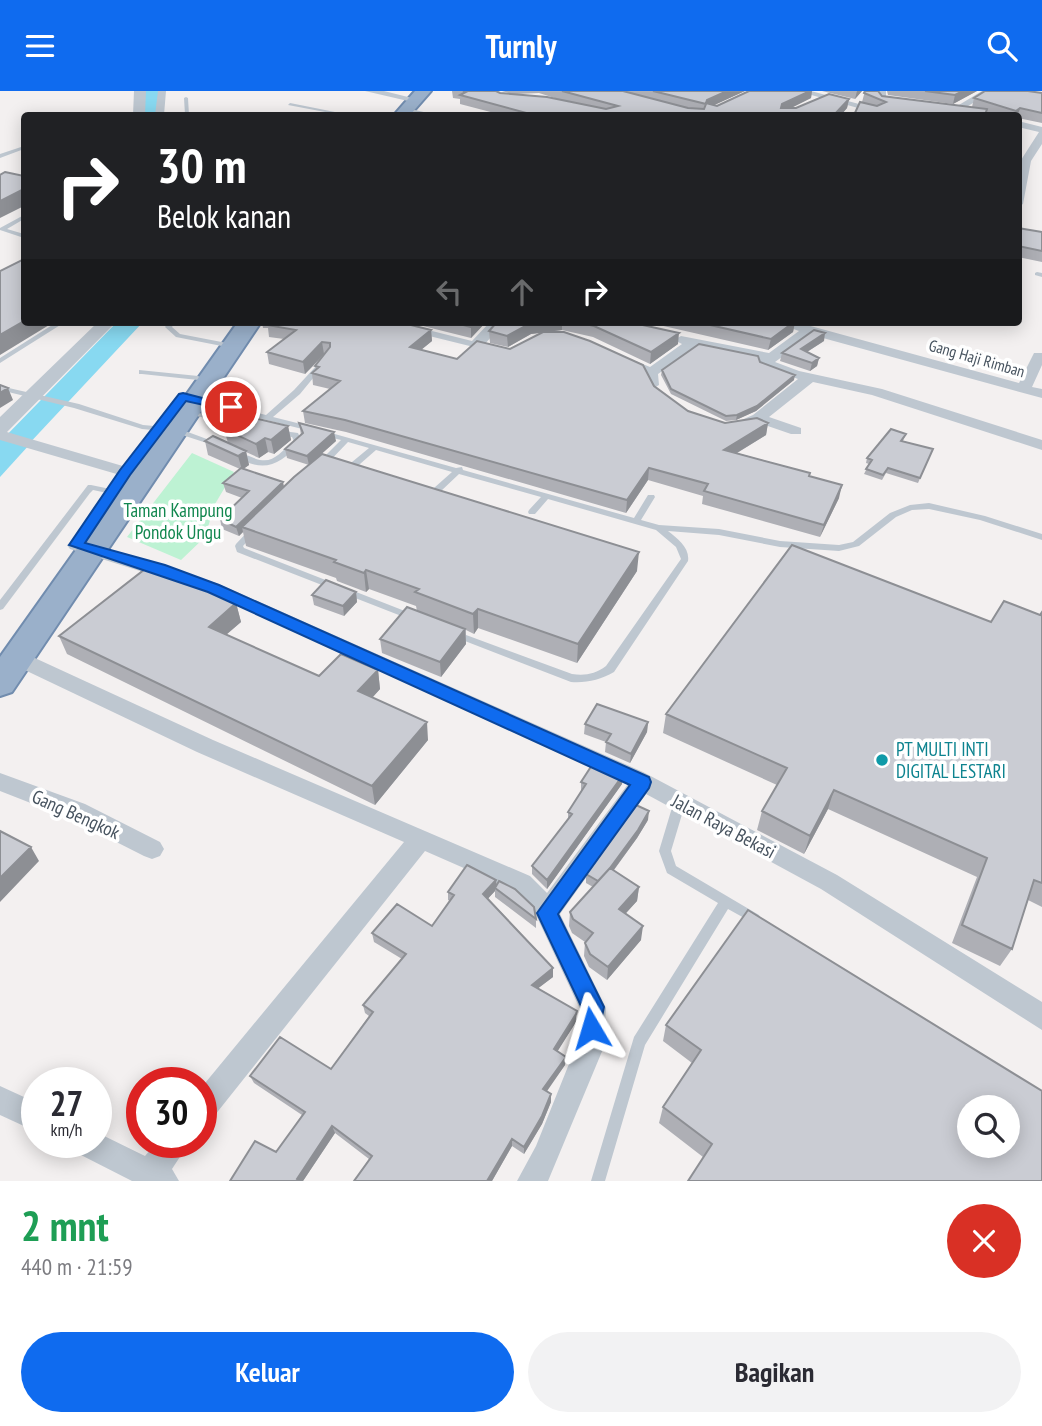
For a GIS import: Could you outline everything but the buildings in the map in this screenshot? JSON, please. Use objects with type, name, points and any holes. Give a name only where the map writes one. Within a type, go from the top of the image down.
[{"type":"highway","points":[[404,106],[423,91]]},
{"type":"highway","points":[[0,683],[8,657],[85,547],[127,481],[231,337],[245,326]]},
{"type":"street","points":[[140,91],[141,112]]},
{"type":"street","points":[[158,112],[162,91]]},
{"type":"street","points":[[369,91],[404,106]]},
{"type":"street","points":[[801,91],[870,112]]},
{"type":"street","points":[[805,106],[841,91]]},
{"type":"street","points":[[874,91],[883,93],[880,99],[917,104]]},
{"type":"street","points":[[954,110],[988,91]]},
{"type":"street","points":[[874,112],[892,100]]},
{"type":"street","points":[[942,108],[978,112]]},
{"type":"street","points":[[1022,125],[1042,132],[1022,176]]},
{"type":"street","points":[[1025,165],[1042,167]]},
{"type":"street","points":[[0,428],[39,398],[104,326]]},
{"type":"street","points":[[476,345],[493,326]]},
{"type":"street","name":"Gang Haji Rimban","points":[[796,326],[1042,394]]},
{"type":"street","points":[[397,327],[511,353]]},
{"type":"street","points":[[810,330],[764,361],[808,378],[862,388],[1042,445]]},
{"type":"street","points":[[670,337],[770,357]]},
{"type":"street","points":[[651,373],[693,343]]},
{"type":"street","points":[[611,355],[651,373]]},
{"type":"street","points":[[1024,389],[1039,356]]},
{"type":"street","points":[[651,373],[652,384],[663,399]]},
{"type":"street","points":[[721,428],[733,429],[758,418],[808,378]]},
{"type":"street","points":[[758,418],[796,431]]},
{"type":"street","points":[[0,435],[127,481]]},
{"type":"street","name":"Jalan Raya Bekasi","points":[[85,547],[213,588],[642,782],[829,882],[1042,1017]]},
{"type":"street","points":[[8,657],[205,746],[522,883],[547,913],[593,1007],[589,1049],[546,1156],[532,1181]]},
{"type":"street","name":"Gang Bengkok","points":[[0,782],[77,811],[152,849]]},
{"type":"street","points":[[547,913],[642,782]]},
{"type":"street","points":[[217,1090],[421,839]]},
{"type":"street","points":[[0,1100],[21,1110]]},
{"type":"street","points":[[112,1155],[157,1177],[166,1158]]},
{"type":"lane","points":[[186,98],[187,112]]},
{"type":"lane","points":[[290,104],[330,112]]},
{"type":"lane","points":[[404,106],[420,112]]},
{"type":"lane","points":[[0,156],[21,148]]},
{"type":"lane","points":[[21,219],[2,229],[21,235]]},
{"type":"lane","points":[[0,361],[56,326]]},
{"type":"lane","points":[[170,326],[178,336],[231,337]]},
{"type":"lane","points":[[268,418],[297,392],[327,357]]},
{"type":"lane","points":[[142,372],[183,407],[211,441],[261,465],[270,465],[298,442],[295,435],[268,429]]},
{"type":"lane","points":[[0,388],[142,427],[183,407],[268,418],[459,469],[659,528],[719,532],[779,544],[839,548],[856,544],[893,515],[910,508],[929,506],[982,518],[1042,537]]},
{"type":"lane","points":[[183,407],[254,426]]},
{"type":"lane","points":[[310,475],[347,439]]},
{"type":"lane","points":[[349,469],[375,447]]},
{"type":"lane","points":[[437,490],[459,469]]},
{"type":"lane","points":[[0,607],[91,487],[127,481]]},
{"type":"lane","points":[[532,512],[547,495]]},
{"type":"lane","points":[[636,521],[651,497]]},
{"type":"lane","points":[[264,520],[241,544],[240,550],[419,620]]},
{"type":"lane","points":[[444,630],[571,678],[584,680],[599,676],[610,669],[685,559],[679,545],[659,528]]},
{"type":"lane","points":[[680,801],[665,851],[671,869],[773,929]]},
{"type":"lane","points":[[598,1181],[639,1042],[726,901]]},
{"type":"green space","name":"Taman Kampung Pondok Ungu","points":[[192,453],[234,472],[215,504],[205,537],[181,560],[127,537]]},
{"type":"water","points":[[0,435],[30,444],[0,477]]},
{"type":"waterway","points":[[152,91],[152,112]]},
{"type":"waterway","points":[[0,458],[127,326]]},
{"type":"place","name":"PT MULTI INTI DIGITAL LESTARI","points":[[882,760]]},
{"type":"route","points":[[231,407],[183,396],[125,473],[76,545],[160,569],[213,588],[642,782],[547,913],[593,1007],[591,1028]]}]
